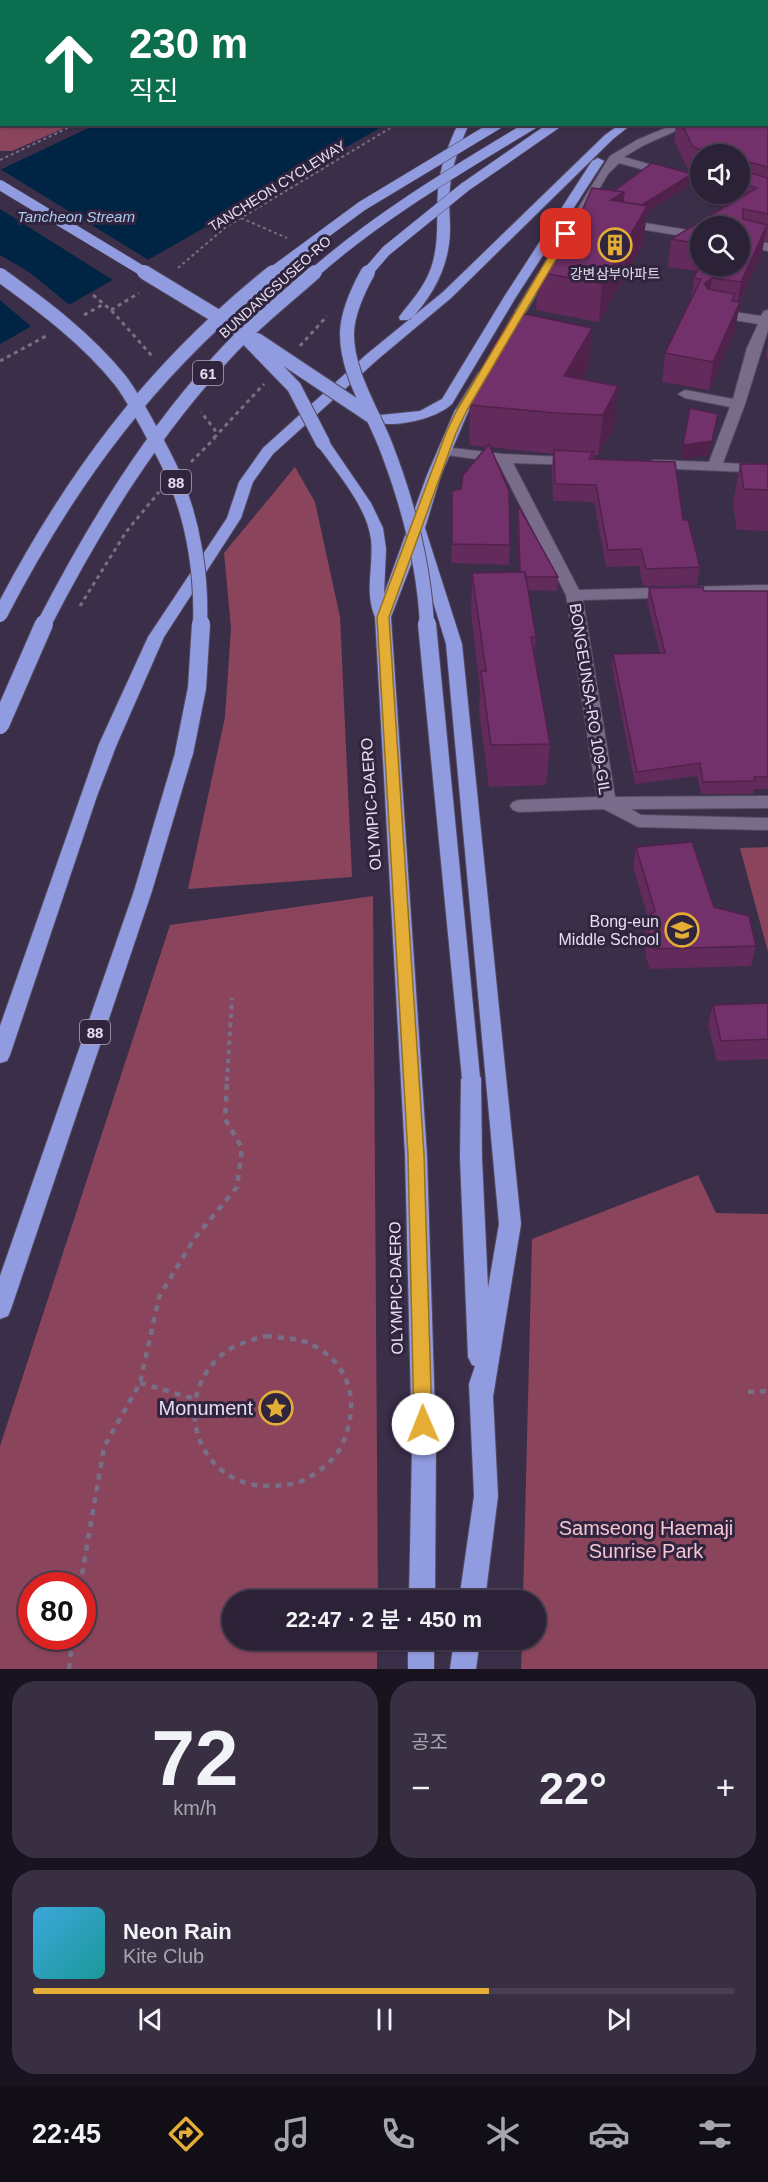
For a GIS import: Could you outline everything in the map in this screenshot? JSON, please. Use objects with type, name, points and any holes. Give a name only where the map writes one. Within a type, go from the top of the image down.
[{"type":"highway","points":[[372,357],[387,333],[423,300],[430,289],[444,234],[444,188],[448,164],[463,126]]},
{"type":"highway","name":"BUNDANGSUSEO-RO","points":[[0,615],[37,545],[86,469],[121,420],[183,351],[257,283],[337,223],[495,126]]},
{"type":"highway","name":"BUNDANGSUSEO-RO","points":[[0,726],[46,620],[77,559],[109,506],[183,403],[220,360],[259,320],[363,231],[530,126]]},
{"type":"highway","points":[[473,1590],[486,1496],[471,1158],[471,1078],[428,654],[424,586],[411,517],[385,445],[354,373],[347,333],[350,314],[358,291],[368,271],[386,250],[465,187],[553,126]]},
{"type":"highway","points":[[0,1055],[88,796],[156,638],[234,518],[246,482],[268,451],[372,357],[447,295],[609,136],[624,126]]},
{"type":"highway","points":[[238,329],[281,354],[376,418],[422,416],[434,413],[447,401],[577,191],[594,165],[618,140],[624,126]]},
{"type":"highway","name":"OLYMPIC-DAERO","points":[[0,185],[238,329],[294,387],[323,443],[363,501],[378,538],[375,603],[383,617],[416,1155],[424,1446],[422,1590]]},
{"type":"highway","name":"88","points":[[0,275],[58,319],[120,380],[159,444],[179,487],[193,538],[202,650],[195,711],[143,891],[0,1309]]},
{"type":"highway","points":[[383,617],[444,452],[462,410]]},
{"type":"highway","points":[[417,528],[454,644],[510,1224],[482,1396]]},
{"type":"highway","points":[[421,1669],[422,1650]]},
{"type":"highway","points":[[463,1669],[466,1650]]},
{"type":"street","points":[[502,342],[583,218],[614,158],[637,144],[681,126]]},
{"type":"street","points":[[614,158],[690,179]]},
{"type":"street","points":[[611,222],[690,234]]},
{"type":"street","points":[[750,244],[768,247]]},
{"type":"street","points":[[708,312],[767,318],[761,348],[714,467]]},
{"type":"street","points":[[462,410],[489,367]]},
{"type":"street","points":[[685,394],[738,404]]},
{"type":"street","points":[[444,452],[503,458],[597,462]]},
{"type":"street","name":"BONGEUNSA-RO 109-GIL","points":[[503,458],[574,595],[607,803]]},
{"type":"street","points":[[644,464],[768,469]]},
{"type":"street","points":[[574,595],[768,590]]},
{"type":"street","name":"BONGEUNSA-RO 109-GIL","points":[[519,806],[768,802]]},
{"type":"street","points":[[607,803],[638,820],[768,824]]},
{"type":"path","points":[[0,160],[72,126]]},
{"type":"path","name":"TANCHEON CYCLEWAY","points":[[172,272],[226,227],[394,126]]},
{"type":"path","points":[[93,295],[111,310],[141,291]]},
{"type":"path","points":[[82,1572],[104,1447],[140,1383],[159,1297],[194,1239],[237,1187],[242,1148],[225,1119],[232,998]]},
{"type":"path","points":[[266,1336],[291,1336],[315,1344],[334,1359],[348,1379],[353,1402],[351,1428],[339,1452],[320,1471],[295,1484],[268,1487],[241,1482],[218,1469],[202,1448],[194,1424],[195,1399],[204,1375],[221,1356],[242,1342],[266,1336]]},
{"type":"path","points":[[140,1383],[195,1399]]},
{"type":"path","points":[[748,1392],[768,1391]]},
{"type":"path","points":[[69,1669],[71,1650]]},
{"type":"green space","points":[[0,126],[69,126],[12,151],[0,151]]},
{"type":"green space","points":[[295,467],[315,502],[340,617],[352,877],[188,889],[225,717],[231,628],[224,553]]},
{"type":"green space","points":[[768,847],[768,952],[740,848]]},
{"type":"green space","points":[[373,896],[378,1590],[222,1590],[222,1650],[377,1650],[377,1669],[0,1669],[0,1446],[170,925]]},
{"type":"green space","name":"Samseong Haemaji Sunrise Park","points":[[698,1175],[716,1213],[768,1214],[768,1669],[521,1669],[522,1650],[546,1650],[546,1590],[523,1590],[532,1239]]},
{"type":"water","name":"Tancheon Stream","points":[[93,126],[383,126],[0,344],[0,170]]},
{"type":"pier","points":[[0,169],[152,262],[116,282],[0,209]]},
{"type":"pier","points":[[0,255],[29,272],[72,307],[34,329],[0,300]]},
{"type":"building","points":[[683,126],[768,126],[768,167],[750,162],[750,144],[692,144]]},
{"type":"building","points":[[652,163],[690,173],[642,205],[623,202],[624,192],[614,191]]},
{"type":"building","points":[[750,173],[768,178],[768,214],[743,209],[743,216],[710,216],[730,204],[750,204],[750,192],[757,188],[750,186]]},
{"type":"building","points":[[592,188],[624,192],[611,200],[647,206],[602,284],[538,272],[558,242],[568,243]]},
{"type":"building","points":[[750,221],[767,225],[750,262]]},
{"type":"building","points":[[690,228],[690,242],[671,239]]},
{"type":"building","points":[[695,276],[744,276],[741,282],[712,278],[704,284],[708,289],[735,294],[732,301],[740,302],[713,362],[665,353],[701,279],[694,278]]},
{"type":"building","points":[[515,312],[592,328],[564,376],[618,386],[603,415],[470,405],[472,391],[497,351],[491,350]]},
{"type":"building","points":[[690,408],[718,414],[712,441],[683,445]]},
{"type":"building","points":[[489,444],[509,491],[510,545],[452,544],[452,491],[461,489],[463,475]]},
{"type":"building","points":[[554,450],[593,452],[589,459],[675,462],[683,520],[688,520],[700,567],[646,569],[641,549],[608,550],[596,485],[555,484]]},
{"type":"building","points":[[740,464],[768,464],[768,490],[744,489]]},
{"type":"building","points":[[518,505],[558,577],[525,577],[525,572],[520,572]]},
{"type":"building","points":[[525,572],[536,637],[531,637],[550,744],[491,745],[481,671],[486,671],[472,573]]},
{"type":"building","points":[[703,587],[704,591],[768,591],[768,777],[754,777],[755,781],[703,782],[700,763],[637,772],[613,654],[665,653],[649,588]]},
{"type":"building","points":[[692,842],[714,907],[749,916],[756,946],[654,949],[649,938],[647,918],[655,911],[636,847]]},
{"type":"building","points":[[768,1003],[768,1039],[721,1041],[713,1005]]},
{"type":"place","name":"강변삼부아파트","points":[[615,245]]},
{"type":"place","name":"Bong-eun Middle School","points":[[682,930]]},
{"type":"place","name":"Monument","points":[[276,1408]]},
{"type":"route","points":[[423,1424],[416,1155],[383,617],[451,433],[462,410],[566,234]]}]
